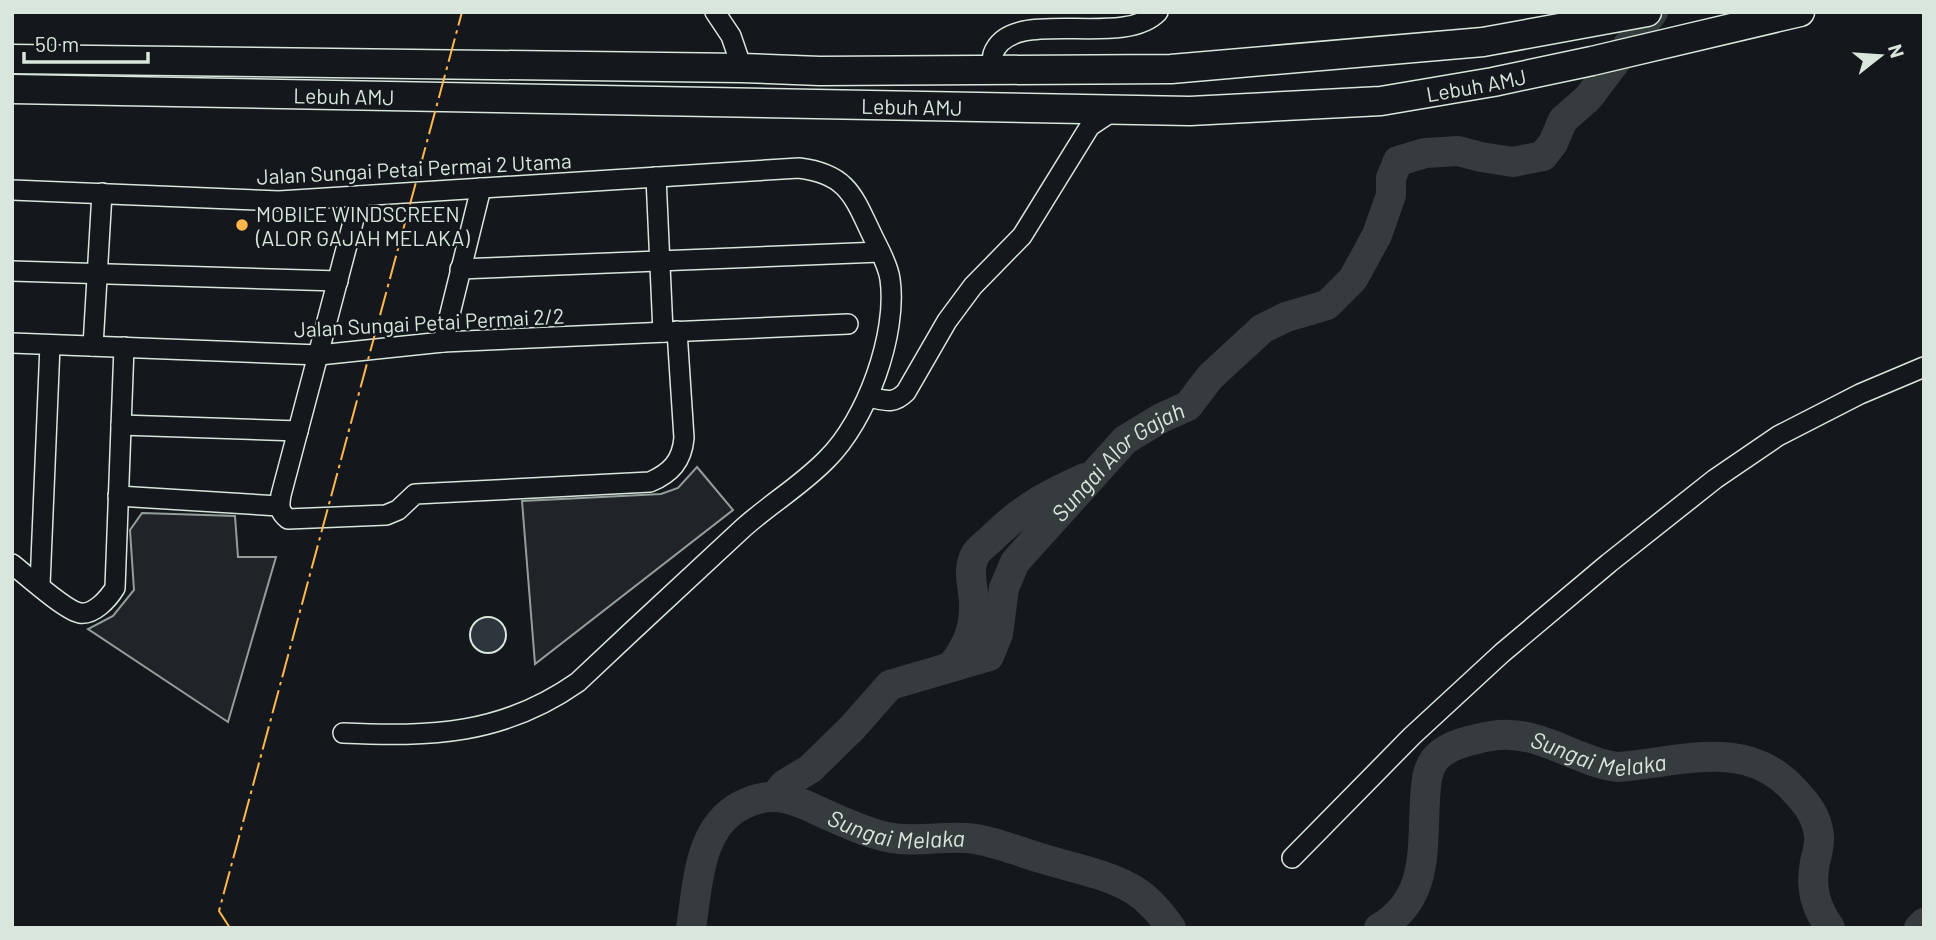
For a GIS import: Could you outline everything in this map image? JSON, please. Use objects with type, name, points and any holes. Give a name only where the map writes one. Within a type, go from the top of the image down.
[{"type":"highway","name":"Lebuh AMJ","points":[[12,59],[820,71],[1171,69],[1483,41],[1647,12]]},
{"type":"highway","name":"Lebuh AMJ","points":[[12,89],[1190,111],[1381,101],[1493,82],[1592,61],[1800,12]]},
{"type":"street","points":[[715,12],[730,36],[742,68]]},
{"type":"street","points":[[991,70],[993,53],[1001,42],[1049,20],[1115,29],[1134,26],[1151,19],[1158,12]]},
{"type":"street","points":[[869,397],[898,400],[906,392],[947,321],[973,286],[1022,236],[1090,126],[1115,109]]},
{"type":"street","name":"Jalan Sungai Petai Permai 2 Utama","points":[[12,190],[279,201],[799,168],[818,170],[835,177],[848,189],[880,252]]},
{"type":"street","points":[[360,196],[279,506],[288,519],[386,515],[398,510],[415,494],[650,482],[665,476],[683,453],[684,438],[660,261],[656,177]]},
{"type":"street","points":[[443,342],[481,188]]},
{"type":"street","points":[[93,346],[102,193]]},
{"type":"street","points":[[343,733],[408,736],[437,734],[503,720],[556,698],[578,682],[762,511],[804,480],[828,458],[851,431],[869,397],[883,353],[891,295],[890,276],[880,252],[460,268]]},
{"type":"street","points":[[12,271],[338,281]]},
{"type":"street","name":"Jalan Sungai Petai Permai 2/2","points":[[12,344],[319,355],[443,342],[848,324]]},
{"type":"street","points":[[40,586],[50,345]]},
{"type":"street","points":[[12,564],[67,607],[79,613],[90,612],[109,597],[115,588],[124,347]]},
{"type":"street","points":[[1292,858],[1412,736],[1502,653],[1714,479],[1778,436],[1860,394],[1924,367]]},
{"type":"street","points":[[121,425],[298,431]]},
{"type":"street","points":[[118,496],[279,506]]},
{"type":"shaded area","points":[[697,467],[733,510],[535,664],[522,501],[661,494],[678,488]]},
{"type":"shaded area","points":[[142,513],[235,516],[238,557],[276,557],[228,722],[88,629],[113,616],[134,590],[130,530]]},
{"type":"building","points":[[488,617],[501,622],[506,635],[501,648],[488,653],[475,648],[470,635],[475,622]]},
{"type":"waterway","name":"Sungai Alor Gajah","points":[[774,797],[785,784],[810,769],[852,728],[890,685],[989,656],[998,634],[1004,588],[1015,562],[1125,440],[1161,418],[1188,406],[1210,377],[1262,329],[1286,317],[1327,305],[1353,279],[1377,235],[1391,195],[1391,178],[1398,161],[1425,153],[1458,151],[1513,162],[1543,156],[1553,143],[1563,120],[1588,98],[1653,12]]},
{"type":"waterway","points":[[951,667],[964,647],[974,617],[971,568],[976,553],[1023,512],[1085,478]]},
{"type":"waterway","name":"Sungai Melaka","points":[[1379,928],[1407,903],[1415,888],[1422,855],[1427,779],[1435,759],[1457,744],[1505,735],[1524,736],[1617,767],[1710,757],[1733,758],[1754,763],[1775,773],[1803,800],[1816,822],[1819,842],[1814,889],[1817,904],[1830,928]]},
{"type":"waterway","name":"Sungai Melaka","points":[[691,928],[703,859],[716,827],[742,805],[766,797],[799,802],[852,826],[897,839],[976,839],[1102,876],[1124,884],[1140,894],[1171,928]]},
{"type":"waterway","name":"Sungai Melaka","points":[[1919,928],[1924,923]]},
{"type":"power","points":[[230,928],[219,911],[462,12]]},
{"type":"place","name":"MOBILE WINDSCREEN (ALOR GAJAH MELAKA)","points":[[242,225]]}]
